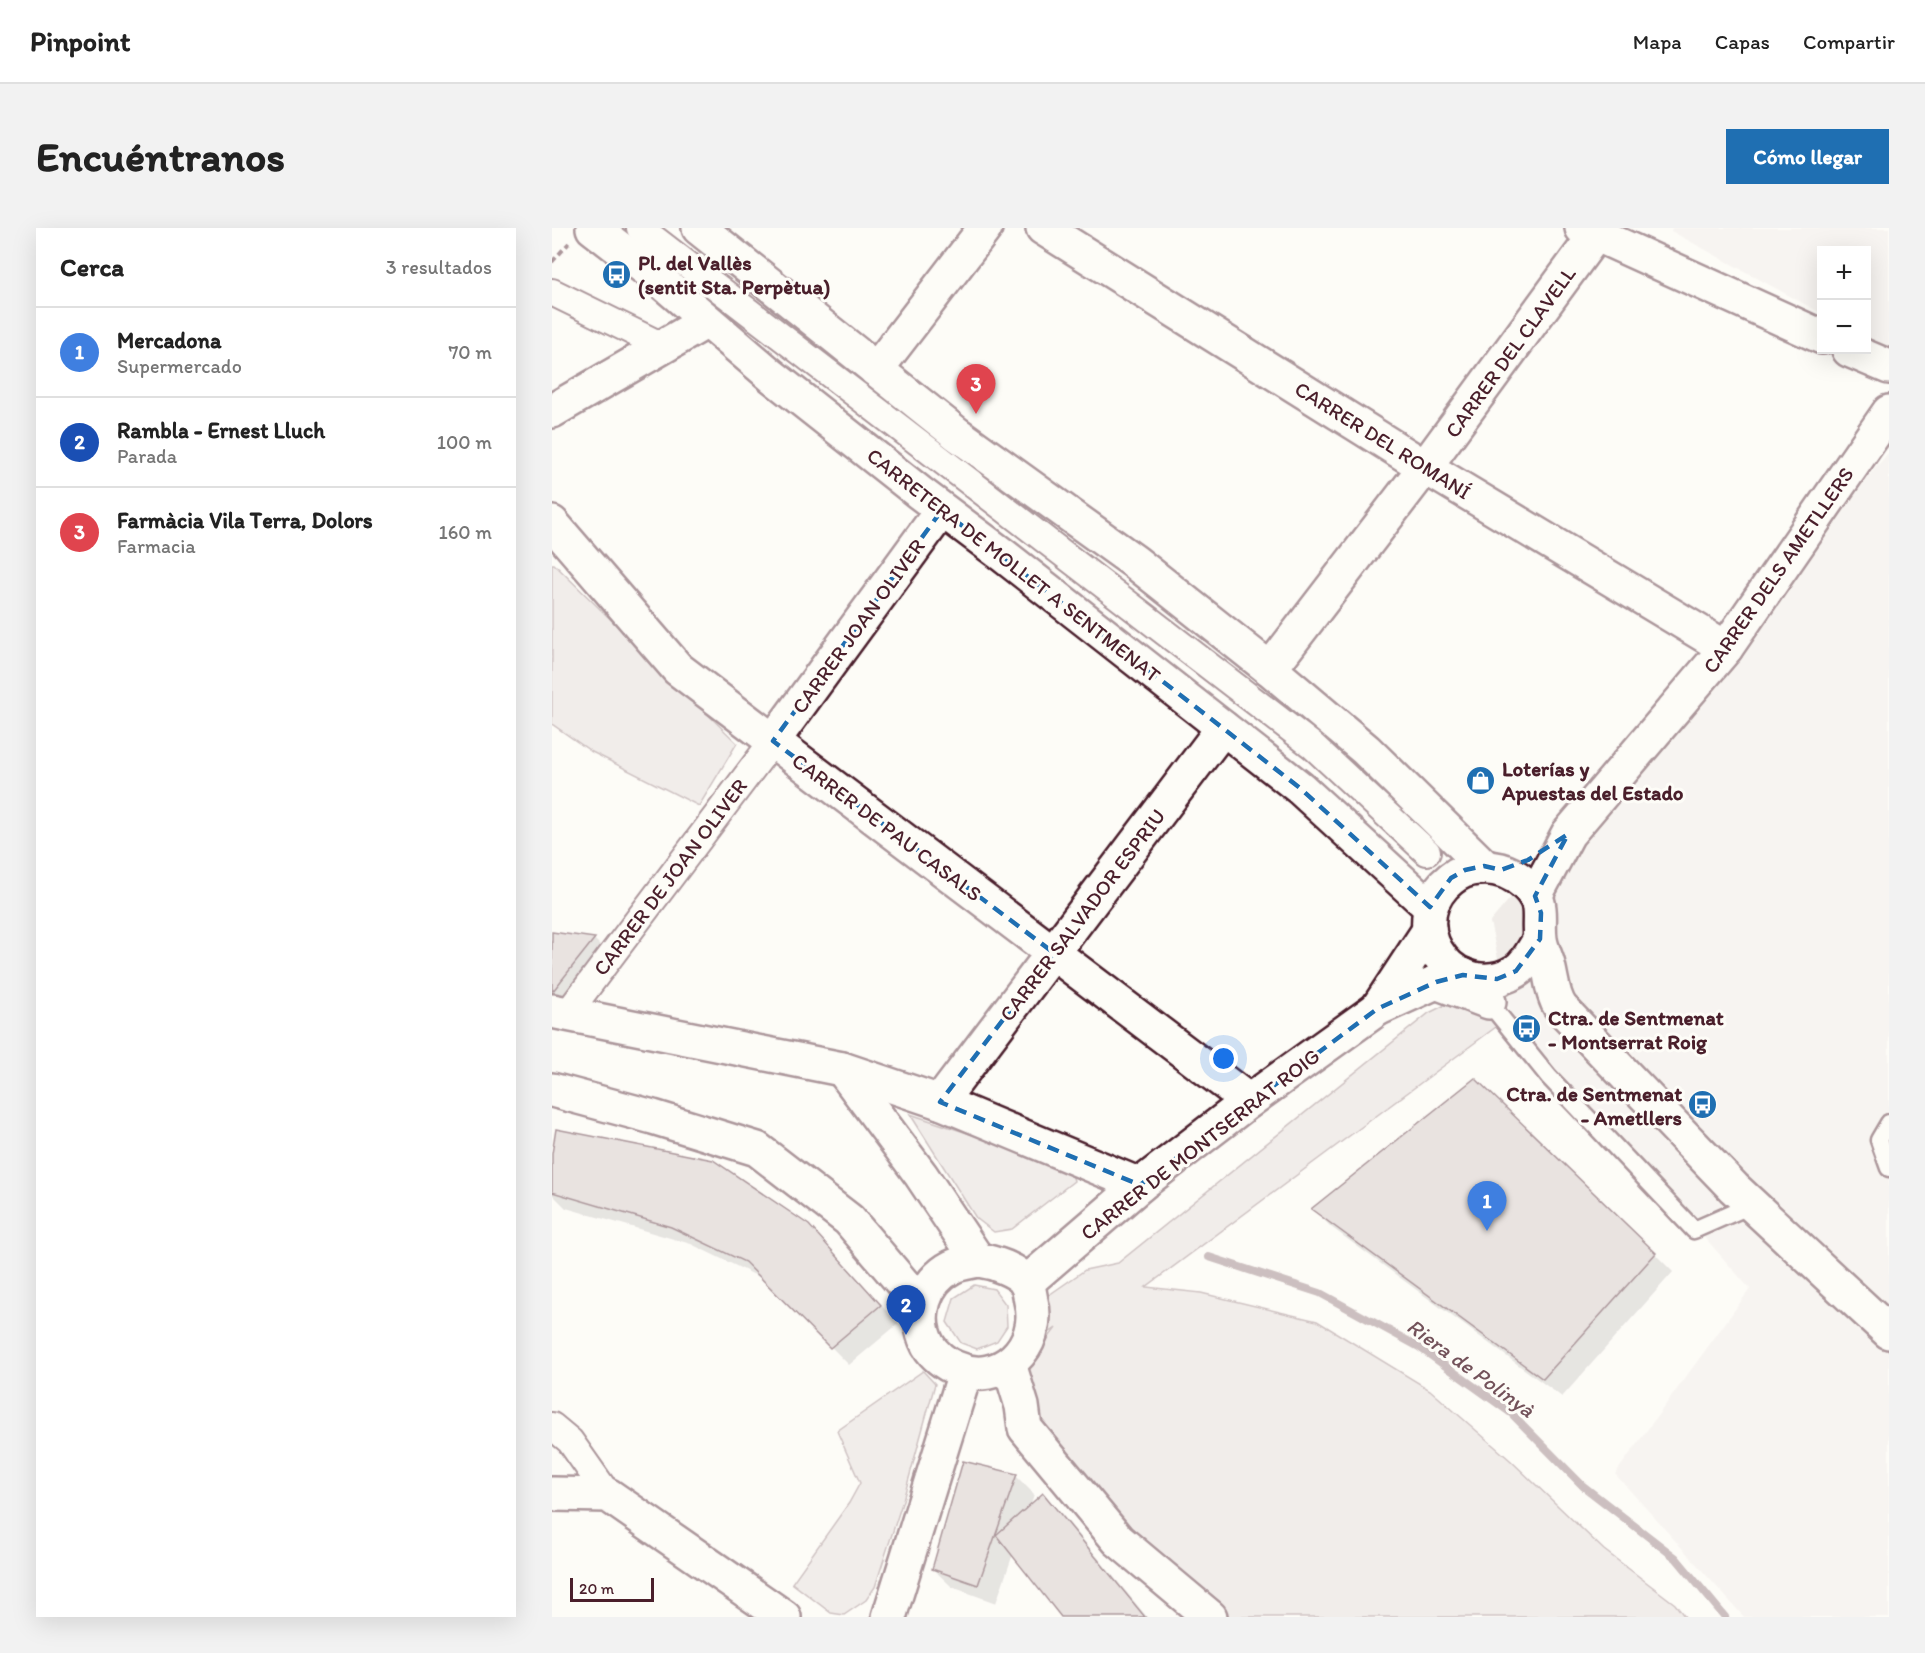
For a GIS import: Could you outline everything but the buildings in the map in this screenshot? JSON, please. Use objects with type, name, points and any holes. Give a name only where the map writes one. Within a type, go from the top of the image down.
[{"type":"street","name":"CARRETERA DE MOLLET A SENTMENAT","points":[[593,228],[654,274],[707,321],[942,510],[1300,788],[1429,919]]},
{"type":"street","points":[[640,228],[1313,746],[1427,852]]},
{"type":"street","points":[[699,228],[957,434],[1135,562],[1270,669],[1366,750],[1493,868],[1524,883],[1535,896],[1541,913],[1540,939],[1549,967],[1555,999],[1751,1204],[1889,1332]]},
{"type":"street","points":[[876,370],[985,228]]},
{"type":"street","name":"CARRER DEL ROMANÍ","points":[[1042,228],[1425,467],[1726,648]]},
{"type":"street","points":[[1589,231],[1817,335]]},
{"type":"street","name":"CARRER DEL CLAVELL","points":[[1270,669],[1425,467],[1589,231]]},
{"type":"street","points":[[552,292],[652,341]]},
{"type":"street","points":[[552,411],[707,321]]},
{"type":"street","points":[[1859,354],[1889,367]]},
{"type":"street","name":"CARRER DELS AMETLLERS","points":[[1535,896],[1568,834],[1726,648],[1889,412]]},
{"type":"street","name":"CARRER JOAN OLIVER","points":[[774,741],[942,510]]},
{"type":"street","name":"CARRER DE PAU CASALS","points":[[552,523],[678,669],[1249,1101]]},
{"type":"street","name":"CARRER SALVADOR ESPRIU","points":[[940,1102],[1223,728]]},
{"type":"street","name":"CARRER DE JOAN OLIVER","points":[[560,1012],[774,741]]},
{"type":"street","name":"CARRER DELS AMETLLERS","points":[[1493,868],[1528,860],[1568,834]]},
{"type":"street","points":[[1493,868],[1465,870],[1451,878],[1437,892],[1429,919],[1438,956],[1465,985],[1497,979],[1516,971],[1525,963],[1540,939]]},
{"type":"street","name":"CARRER DE MONTSERRAT ROIG","points":[[1377,1009],[1429,919]]},
{"type":"street","points":[[1506,975],[1540,996],[1555,999]]},
{"type":"street","name":"CARRER DE MONTSERRAT ROIG","points":[[1026,1283],[1140,1185],[1249,1101],[1377,1009],[1465,985]]},
{"type":"street","points":[[560,1012],[842,1069],[940,1102],[1140,1185]]},
{"type":"street","points":[[842,1069],[921,1175],[978,1260]]},
{"type":"street","points":[[552,1090],[653,1117],[757,1149],[849,1220],[922,1306]]},
{"type":"street","points":[[978,1260],[995,1262],[1026,1283],[1034,1313],[1032,1332],[1024,1350],[1009,1364],[985,1373],[965,1372],[945,1364],[929,1346],[922,1328],[922,1306],[929,1288],[937,1277],[954,1266],[978,1260]]},
{"type":"street","points":[[1009,1364],[1022,1407],[1025,1428],[1118,1540],[1193,1612]]},
{"type":"street","points":[[889,1617],[965,1372]]},
{"type":"street","points":[[552,1426],[570,1441],[608,1495],[784,1617]]},
{"type":"street","points":[[552,1494],[608,1495]]},
{"type":"lane","points":[[576,228],[672,301],[707,321]]},
{"type":"lane","points":[[1465,985],[1548,1077],[1694,1230],[1751,1204]]},
{"type":"lane","points":[[1889,1123],[1878,1140],[1889,1168]]},
{"type":"path","points":[[552,262],[564,248]]},
{"type":"highlighted area","points":[[942,510],[1300,788],[1430,907],[1451,878],[1465,870],[1484,866],[1501,870],[1528,860],[1568,834],[1535,896],[1541,913],[1540,939],[1516,971],[1497,979],[1463,975],[1436,982],[1377,1009],[1140,1185],[940,1102],[1054,953],[773,741]]},
{"type":"shaded area","points":[[1672,228],[1889,228],[1889,350],[1871,340],[1871,246],[1817,246],[1817,311],[1671,231]]},
{"type":"shaded area","points":[[1889,452],[1889,1617],[1744,1617],[1615,1474],[1750,1289],[1511,1017],[1490,922]]},
{"type":"shaded area","points":[[552,564],[737,743],[699,806],[592,752],[552,724]]},
{"type":"shaded area","points":[[1455,1000],[1504,1021],[1146,1287],[1201,1293],[1317,1321],[1430,1390],[1510,1460],[1604,1550],[1675,1604],[1685,1617],[1228,1617],[1126,1530],[1037,1425],[1027,1366],[1056,1328],[1024,1350],[1034,1313],[1049,1295],[1085,1270],[1118,1263],[1429,1013]]},
{"type":"shaded area","points":[[910,1114],[1070,1167],[1074,1181],[1012,1229],[994,1232],[976,1218]]},
{"type":"shaded area","points":[[974,1285],[994,1289],[1006,1305],[1007,1326],[997,1341],[977,1349],[961,1343],[947,1322],[954,1298]]},
{"type":"shaded area","points":[[923,1371],[935,1384],[903,1500],[875,1587],[866,1600],[844,1615],[831,1613],[792,1583],[849,1503],[860,1483],[837,1431]]},
{"type":"waterway","name":"Riera de Polinyà","points":[[1209,1257],[1320,1293],[1419,1347],[1511,1413],[1583,1486],[1676,1558],[1725,1617]]},
{"type":"place","name":"Pl. del Vallès (sentit Sta. Perpètua)","points":[[617,274]]},
{"type":"place","name":"Farmàcia Vila Terra, Dolors","points":[[976,414]]},
{"type":"place","name":"Loterías y Apuestas del Estado","points":[[1481,780]]},
{"type":"place","name":"Ctra. de Sentmenat - Montserrat Roig","points":[[1527,1029]]},
{"type":"place","name":"Ctra. de Sentmenat - Ametllers","points":[[1703,1105]]},
{"type":"place","name":"Mercadona","points":[[1487,1231]]},
{"type":"place","name":"Rambla - Ernest Lluch","points":[[906,1335]]}]
